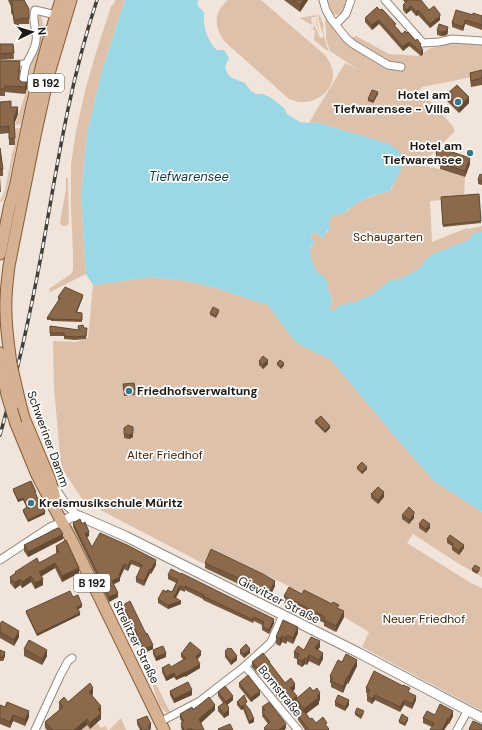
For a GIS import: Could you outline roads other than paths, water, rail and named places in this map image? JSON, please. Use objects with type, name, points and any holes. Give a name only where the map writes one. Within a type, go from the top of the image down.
[{"type":"main road","name":"B 192","points":[[0,254],[40,73],[61,0]]},
{"type":"main road","name":"Schweriner Damm","points":[[62,522],[50,480],[24,418],[20,403],[7,338],[3,286],[48,77],[71,0]]},
{"type":"main road","name":"Schweriner Damm","points":[[0,353],[7,395],[16,424],[37,475],[62,522]]},
{"type":"main road","points":[[62,522],[79,516]]},
{"type":"main road","name":"Gievitzer Straße","points":[[79,516],[130,539],[360,653],[482,718]]},
{"type":"main road","name":"Strelitzer Straße","points":[[62,522],[162,726]]},
{"type":"street","points":[[323,0],[329,16],[347,39],[388,65],[401,67]]},
{"type":"street","points":[[336,24],[346,14],[351,0]]},
{"type":"street","points":[[385,0],[423,43],[452,39],[482,41]]},
{"type":"street","points":[[24,84],[25,69],[36,40],[33,21],[35,10],[56,15]]},
{"type":"street","points":[[0,64],[27,63]]},
{"type":"street","points":[[50,480],[63,501],[79,516]]},
{"type":"street","points":[[0,560],[50,527],[62,522]]},
{"type":"street","points":[[162,726],[200,701],[245,666],[271,642],[283,615]]},
{"type":"street","points":[[35,730],[62,671],[68,661],[72,658]]},
{"type":"street","name":"Bornstraße","points":[[245,666],[298,730]]},
{"type":"street","points":[[457,730],[468,710]]},
{"type":"water","name":"Tiefwarensee","points":[[125,0],[198,0],[198,7],[204,13],[204,25],[208,38],[215,49],[224,50],[229,58],[225,66],[227,73],[232,78],[245,83],[250,90],[256,94],[262,94],[270,97],[284,108],[287,114],[300,122],[316,122],[390,144],[401,153],[403,160],[401,170],[390,191],[374,195],[356,203],[345,213],[333,216],[330,219],[330,229],[325,233],[324,237],[321,238],[317,233],[312,234],[311,239],[314,240],[314,244],[310,248],[311,255],[316,271],[325,277],[328,283],[329,293],[332,300],[330,307],[331,310],[333,311],[340,305],[345,305],[349,302],[357,302],[362,298],[368,297],[387,282],[400,279],[419,269],[427,258],[434,253],[469,240],[473,234],[482,232],[482,512],[434,481],[331,360],[295,342],[268,305],[216,288],[188,281],[151,277],[93,285],[86,274],[81,197],[87,133],[102,71]]},
{"type":"railway","points":[[0,435],[30,314],[72,89],[97,0]]},
{"type":"place","name":"Hotel am Tiefwarensee - Villa","points":[[458,102]]},
{"type":"place","name":"Hotel am Tiefwarensee","points":[[470,153]]},
{"type":"place","name":"Friedhofsverwaltung","points":[[129,391]]},
{"type":"place","name":"Kreismusikschule Müritz","points":[[31,503]]},
{"type":"park label","name":"Schaugarten","points":[[388,237]]},
{"type":"park label","name":"Alter Friedhof","points":[[165,455]]},
{"type":"park label","name":"Neuer Friedhof","points":[[424,619]]}]
